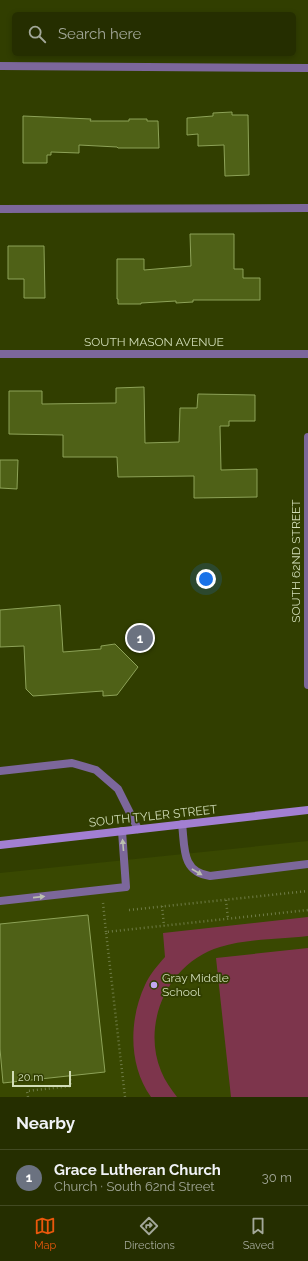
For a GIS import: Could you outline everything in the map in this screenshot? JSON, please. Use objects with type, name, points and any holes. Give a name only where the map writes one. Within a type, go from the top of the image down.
[{"type":"street","points":[[0,66],[308,68]]},
{"type":"street","points":[[0,209],[308,208]]},
{"type":"street","name":"SOUTH MASON AVENUE","points":[[0,354],[308,354]]},
{"type":"street","name":"SOUTH 62ND STREET","points":[[308,437],[308,685]]},
{"type":"street","points":[[0,771],[72,763],[96,770],[118,789],[138,829]]},
{"type":"street","name":"SOUTH TYLER STREET","points":[[0,845],[308,810]]},
{"type":"street","points":[[182,824],[187,864],[192,870],[202,875],[210,876],[308,864]]},
{"type":"street","points":[[0,901],[126,887],[122,831]]},
{"type":"path","points":[[102,890],[125,1097]]},
{"type":"path","points":[[129,910],[308,890]]},
{"type":"path","points":[[226,900],[228,919]]},
{"type":"path","points":[[162,906],[164,926]]},
{"type":"path","points":[[106,932],[308,910]]},
{"type":"path","points":[[28,1097],[27,1091],[72,1086],[70,1076]]},
{"type":"shaded area","name":"Gray Middle School","points":[[308,841],[308,1097],[0,1097],[0,873]]},
{"type":"shaded area","points":[[308,917],[308,936],[230,944],[202,955],[186,966],[174,980],[164,996],[157,1014],[155,1033],[156,1052],[161,1071],[166,1082],[177,1097],[151,1097],[143,1084],[138,1071],[133,1042],[134,1027],[136,1012],[145,985],[156,967],[165,957],[163,933]]},
{"type":"shaded area","points":[[308,948],[308,1097],[231,1097],[216,958]]},
{"type":"building","points":[[232,112],[232,115],[248,115],[249,175],[225,176],[224,145],[198,146],[198,134],[187,135],[187,118],[213,116],[213,113]]},
{"type":"building","points":[[23,116],[91,119],[90,121],[129,121],[129,119],[147,119],[147,121],[158,121],[159,148],[118,148],[79,145],[79,153],[51,152],[51,155],[47,155],[47,163],[23,163]]},
{"type":"building","points":[[190,234],[234,234],[234,269],[243,269],[243,278],[260,278],[260,300],[193,300],[193,302],[176,303],[176,301],[118,304],[117,259],[144,259],[144,270],[191,266]]},
{"type":"building","points":[[8,246],[44,246],[45,298],[24,298],[24,279],[8,279]]},
{"type":"building","points":[[144,387],[145,443],[179,442],[180,408],[197,408],[198,394],[255,395],[255,421],[229,421],[229,426],[220,426],[221,470],[257,469],[257,497],[194,498],[194,476],[118,477],[117,457],[63,457],[63,435],[9,434],[9,391],[42,391],[42,404],[116,403],[116,388]]},
{"type":"building","points":[[0,460],[18,460],[17,489],[0,488]]},
{"type":"building","points":[[60,605],[63,652],[101,649],[101,646],[115,644],[138,667],[117,695],[103,696],[103,691],[33,696],[26,689],[24,646],[0,647],[0,610]]},
{"type":"building","points":[[88,915],[105,1072],[3,1083],[0,1049],[0,924]]},
{"type":"place","name":"Grace Lutheran Church","points":[[140,638]]},
{"type":"place","name":"Gray Middle School","points":[[154,985]]}]
